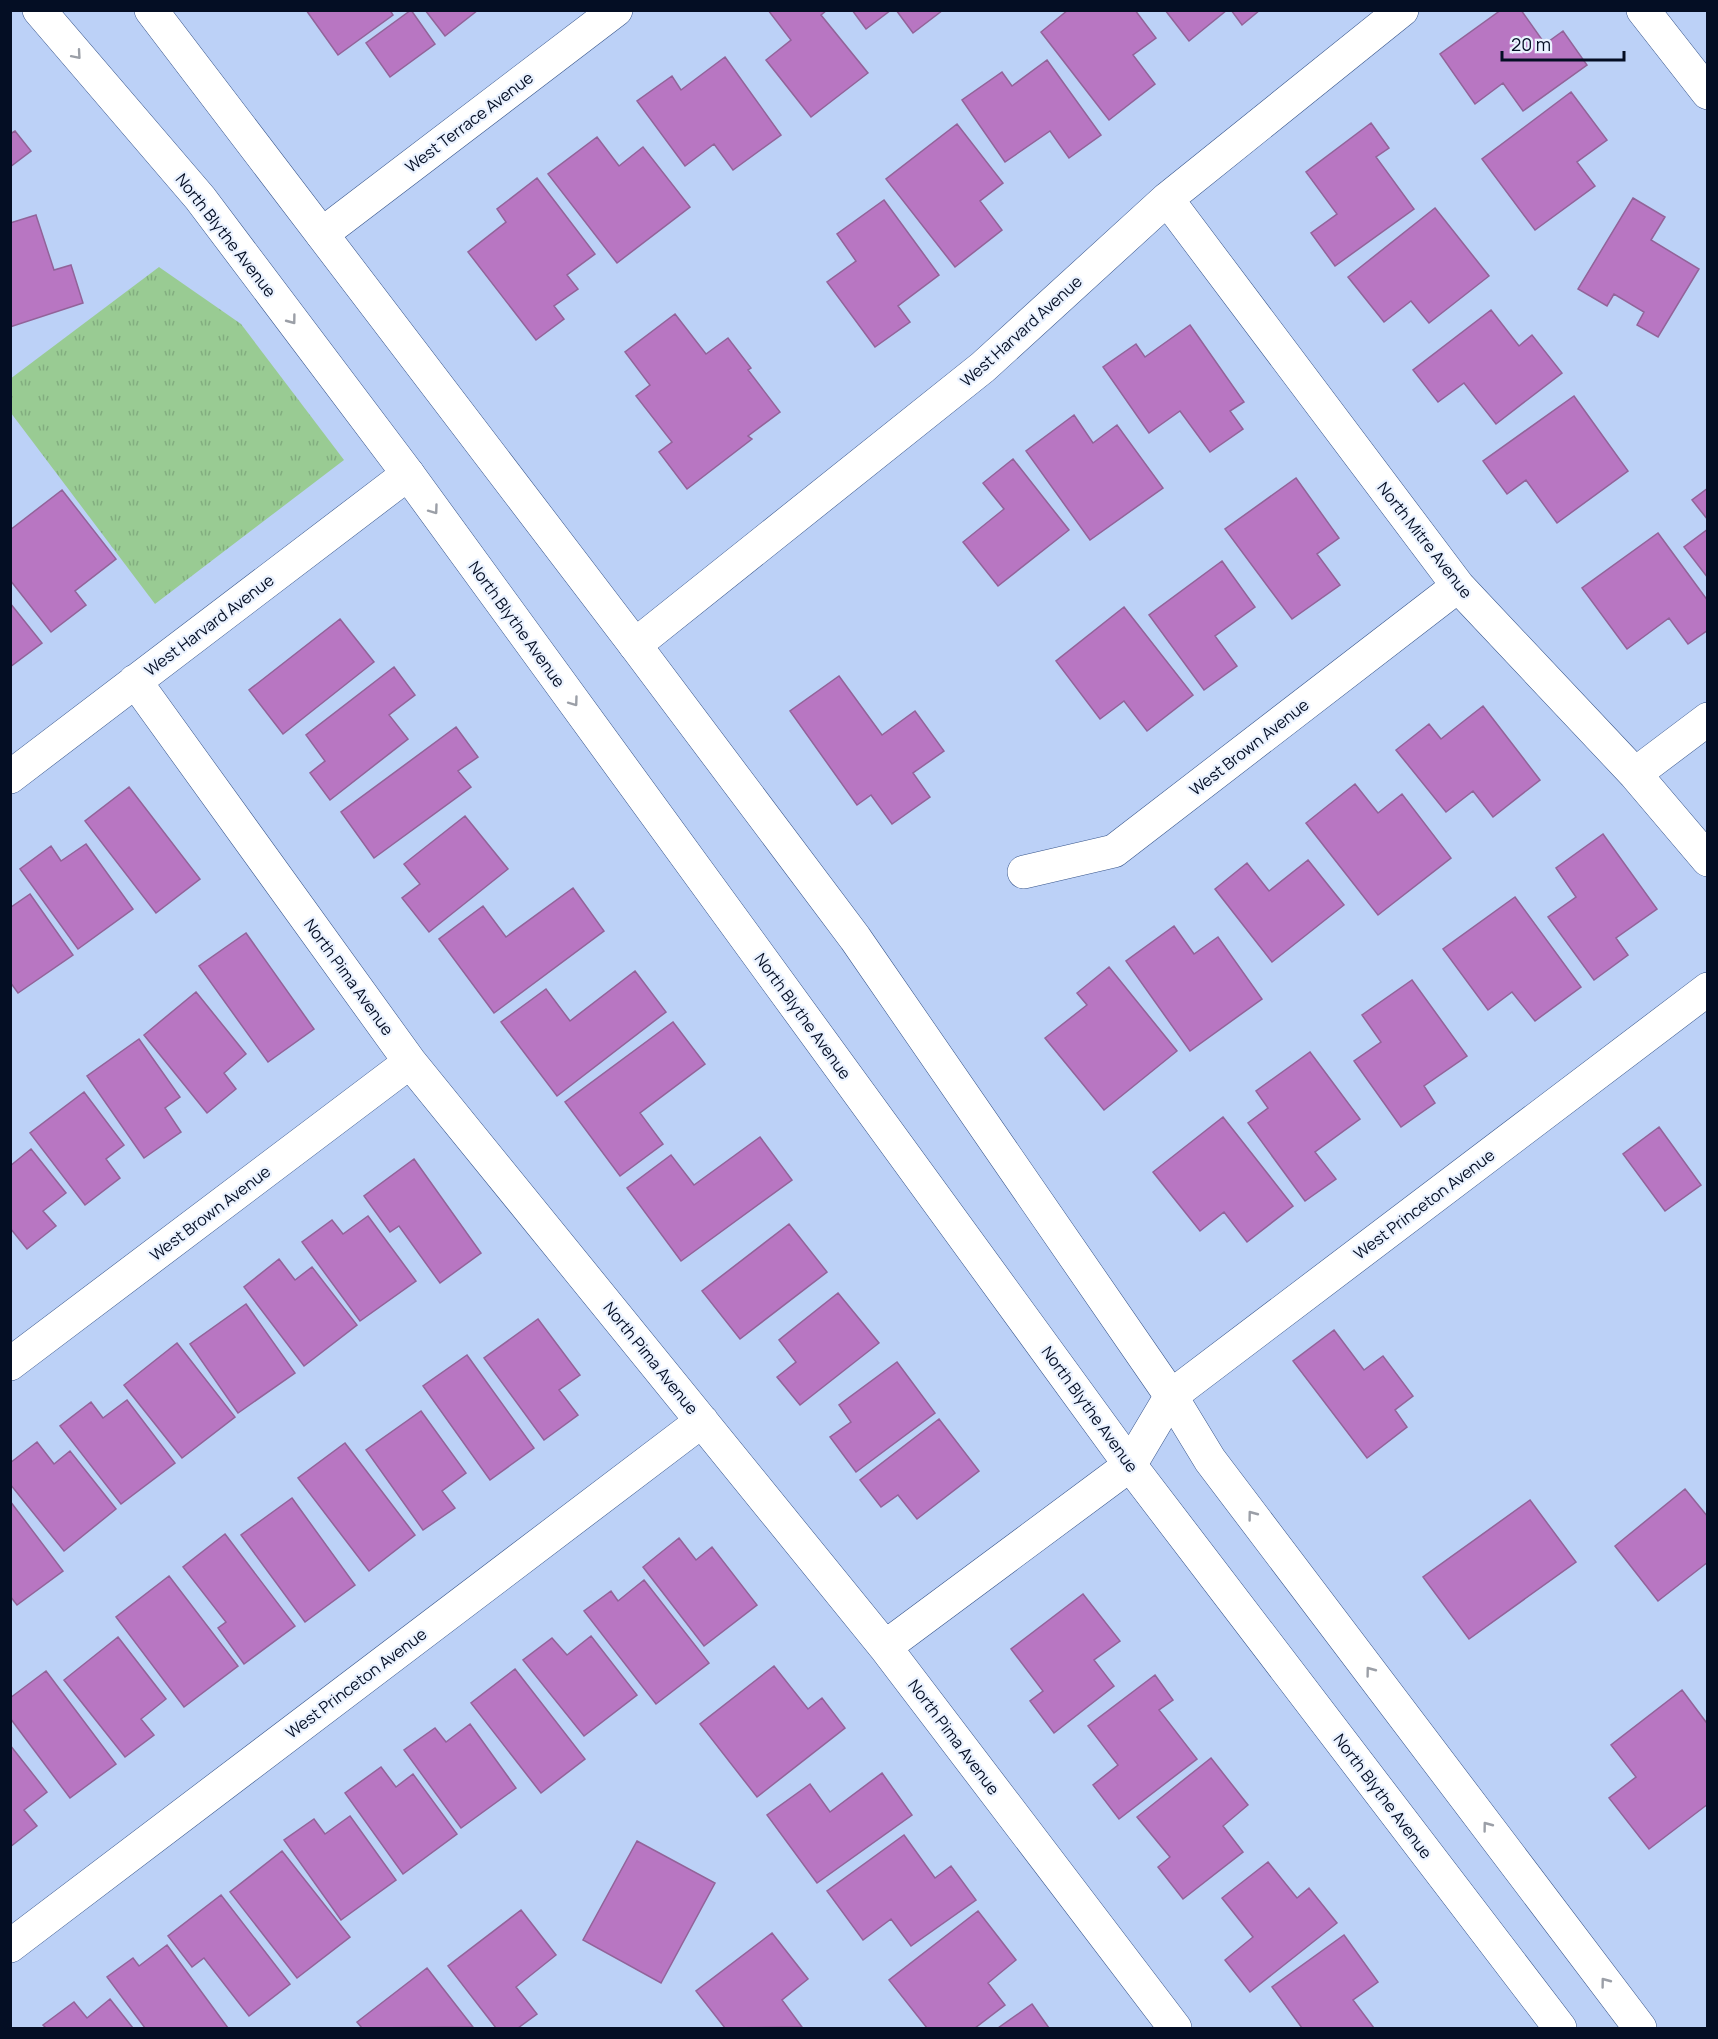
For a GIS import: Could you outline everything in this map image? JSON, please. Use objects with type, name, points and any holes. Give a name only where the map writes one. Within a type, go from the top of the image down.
[{"type":"street","name":"North Blythe Avenue","points":[[39,10],[200,198],[408,474],[1130,1465],[1560,2028]]},
{"type":"street","points":[[151,10],[635,645],[855,938],[1171,1396],[1210,1460],[1640,2028]]},
{"type":"street","name":"West Terrace Avenue","points":[[322,234],[616,10]]},
{"type":"street","name":"West Harvard Avenue","points":[[635,645],[983,367],[1167,199],[1402,10]]},
{"type":"street","points":[[1644,10],[1707,93]]},
{"type":"street","name":"North Mitre Avenue","points":[[1167,199],[1458,586],[1635,774],[1707,860]]},
{"type":"street","name":"West Harvard Avenue","points":[[10,777],[408,474]]},
{"type":"street","name":"West Brown Avenue","points":[[1024,872],[1114,851],[1458,586]]},
{"type":"street","name":"North Pima Avenue","points":[[135,681],[410,1062],[885,1647],[1175,2028]]},
{"type":"street","points":[[1635,774],[1707,719]]},
{"type":"street","name":"West Princeton Avenue","points":[[1130,1465],[1171,1396],[1707,989]]},
{"type":"street","name":"West Brown Avenue","points":[[10,1364],[410,1062]]},
{"type":"street","name":"West Princeton Avenue","points":[[10,1946],[702,1421]]},
{"type":"street","points":[[885,1647],[1130,1465]]},
{"type":"green space","points":[[159,267],[241,324],[344,460],[155,604],[11,413],[10,379]]},
{"type":"building","points":[[306,10],[390,10],[393,15],[338,55]]},
{"type":"building","points":[[411,10],[435,44],[390,77],[366,43]]},
{"type":"building","points":[[425,10],[478,10],[445,36]]},
{"type":"building","points":[[768,10],[827,10],[821,15],[868,73],[811,117],[766,60],[791,40]]},
{"type":"building","points":[[852,10],[891,10],[866,29]]},
{"type":"building","points":[[896,10],[943,10],[913,33]]},
{"type":"building","points":[[1068,10],[1135,10],[1156,38],[1133,55],[1155,84],[1109,120],[1041,32]]},
{"type":"building","points":[[1165,10],[1227,10],[1189,41]]},
{"type":"building","points":[[1231,10],[1260,10],[1242,25]]},
{"type":"building","points":[[1501,10],[1521,10],[1545,44],[1563,31],[1587,65],[1523,111],[1503,83],[1475,104],[1440,54]]},
{"type":"building","points":[[725,57],[781,135],[733,170],[714,144],[685,166],[637,101],[672,76],[681,90]]},
{"type":"building","points":[[1047,60],[1101,135],[1069,158],[1050,131],[1005,162],[962,100],[1002,72],[1012,86]]},
{"type":"building","points":[[1571,92],[1607,140],[1577,162],[1595,186],[1535,230],[1482,159]]},
{"type":"building","points":[[1371,123],[1389,148],[1376,157],[1414,209],[1335,266],[1311,233],[1337,214],[1306,172]]},
{"type":"building","points":[[957,124],[1003,183],[980,201],[1002,230],[955,267],[886,179]]},
{"type":"building","points":[[15,131],[31,151],[10,167],[10,134]]},
{"type":"building","points":[[597,137],[619,166],[643,147],[690,207],[617,263],[548,174]]},
{"type":"building","points":[[537,178],[595,254],[567,275],[578,289],[554,306],[564,319],[536,340],[468,252],[506,222],[497,209]]},
{"type":"building","points":[[1633,198],[1665,217],[1651,240],[1699,269],[1658,337],[1637,325],[1644,312],[1614,294],[1607,306],[1578,289]]},
{"type":"building","points":[[884,200],[939,275],[898,306],[910,322],[875,347],[827,282],[856,261],[837,234]]},
{"type":"building","points":[[1435,208],[1489,276],[1429,323],[1411,301],[1384,322],[1348,277]]},
{"type":"building","points":[[36,215],[54,270],[71,265],[83,303],[10,327],[10,223]]},
{"type":"building","points":[[1491,310],[1519,346],[1532,335],[1562,373],[1496,424],[1464,383],[1438,402],[1413,370]]},
{"type":"building","points":[[675,314],[706,354],[728,338],[751,368],[748,370],[780,412],[748,436],[752,439],[687,489],[659,452],[672,442],[636,396],[650,385],[625,352]]},
{"type":"building","points":[[1190,325],[1244,402],[1230,411],[1243,429],[1210,452],[1180,411],[1149,433],[1103,367],[1136,344],[1145,357]]},
{"type":"building","points":[[1574,396],[1628,471],[1557,523],[1526,480],[1507,494],[1483,461]]},
{"type":"building","points":[[1074,415],[1093,443],[1117,425],[1163,488],[1090,540],[1026,451]]},
{"type":"building","points":[[1013,459],[1069,530],[998,586],[963,542],[1004,509],[983,483]]},
{"type":"building","points":[[1296,478],[1339,538],[1317,554],[1340,585],[1292,619],[1225,529]]},
{"type":"building","points":[[1708,488],[1708,520],[1692,500]]},
{"type":"building","points":[[62,490],[116,559],[75,591],[86,605],[51,632],[10,580],[10,530]]},
{"type":"building","points":[[1708,529],[1708,578],[1684,547]]},
{"type":"building","points":[[1658,533],[1708,601],[1708,630],[1688,644],[1669,618],[1627,649],[1582,588]]},
{"type":"building","points":[[1222,561],[1255,607],[1215,636],[1237,666],[1204,690],[1149,615]]},
{"type":"building","points":[[10,603],[42,643],[10,667]]},
{"type":"building","points":[[1124,607],[1193,695],[1147,731],[1124,701],[1100,719],[1056,661]]},
{"type":"building","points":[[340,619],[374,662],[283,734],[249,690]]},
{"type":"building","points":[[394,667],[415,695],[389,715],[408,739],[330,800],[310,773],[325,761],[306,735]]},
{"type":"building","points":[[839,676],[882,735],[915,711],[944,751],[913,773],[930,797],[892,824],[871,795],[857,805],[790,711]]},
{"type":"building","points":[[1483,706],[1540,780],[1493,817],[1473,791],[1446,812],[1396,750],[1429,724],[1441,739]]},
{"type":"building","points":[[456,727],[478,757],[458,771],[471,787],[374,858],[341,812]]},
{"type":"building","points":[[1355,784],[1378,813],[1402,794],[1451,858],[1378,915],[1306,823]]},
{"type":"building","points":[[129,787],[200,879],[156,913],[85,821]]},
{"type":"building","points":[[465,816],[508,869],[429,932],[402,898],[420,884],[404,864]]},
{"type":"building","points":[[1603,834],[1657,909],[1616,938],[1628,955],[1594,980],[1548,917],[1576,897],[1556,868]]},
{"type":"building","points":[[86,844],[133,909],[78,949],[20,869],[51,846],[61,861]]},
{"type":"building","points":[[1308,860],[1344,905],[1272,962],[1215,889],[1247,863],[1269,891]]},
{"type":"building","points":[[573,888],[604,931],[494,1013],[439,939],[483,906],[506,937]]},
{"type":"building","points":[[30,894],[73,955],[18,993],[10,982],[10,906]]},
{"type":"building","points":[[1515,897],[1581,987],[1535,1021],[1512,992],[1488,1010],[1443,949]]},
{"type":"building","points":[[1174,926],[1194,954],[1218,937],[1262,999],[1190,1051],[1126,961]]},
{"type":"building","points":[[246,933],[314,1029],[268,1062],[199,966]]},
{"type":"building","points":[[1109,967],[1177,1051],[1104,1110],[1045,1038],[1087,1005],[1077,993]]},
{"type":"building","points":[[635,971],[666,1012],[557,1096],[501,1022],[546,989],[570,1021]]},
{"type":"building","points":[[1412,980],[1467,1056],[1424,1086],[1435,1103],[1401,1127],[1354,1061],[1381,1042],[1362,1015]]},
{"type":"building","points":[[196,992],[246,1054],[224,1073],[236,1089],[207,1113],[144,1035]]},
{"type":"building","points":[[673,1022],[705,1064],[640,1113],[663,1144],[620,1176],[565,1102]]},
{"type":"building","points":[[139,1039],[180,1097],[165,1108],[181,1132],[144,1158],[87,1076]]},
{"type":"building","points":[[1310,1052],[1360,1119],[1315,1152],[1336,1179],[1305,1201],[1248,1123],[1268,1108],[1256,1091]]},
{"type":"building","points":[[84,1092],[124,1145],[106,1159],[120,1178],[85,1205],[30,1133]]},
{"type":"building","points":[[1223,1117],[1293,1206],[1247,1242],[1224,1212],[1200,1231],[1153,1172]]},
{"type":"building","points":[[1659,1127],[1701,1185],[1665,1211],[1623,1154]]},
{"type":"building","points":[[760,1137],[792,1180],[681,1261],[627,1188],[671,1155],[694,1185]]},
{"type":"building","points":[[31,1149],[66,1193],[43,1211],[56,1226],[27,1249],[10,1228],[10,1166]]},
{"type":"building","points":[[414,1159],[481,1253],[440,1283],[399,1226],[390,1232],[364,1196]]},
{"type":"building","points":[[368,1216],[416,1281],[360,1321],[302,1242],[332,1220],[343,1234]]},
{"type":"building","points":[[789,1224],[827,1272],[740,1339],[702,1291]]},
{"type":"building","points":[[279,1259],[295,1280],[312,1267],[357,1325],[304,1366],[244,1287]]},
{"type":"building","points":[[838,1293],[879,1343],[800,1405],[777,1377],[796,1362],[779,1340]]},
{"type":"building","points":[[246,1304],[295,1373],[238,1413],[190,1344]]},
{"type":"building","points":[[538,1319],[580,1375],[559,1390],[578,1415],[544,1440],[484,1358]]},
{"type":"building","points":[[1334,1330],[1364,1370],[1383,1356],[1413,1396],[1395,1410],[1407,1427],[1367,1458],[1293,1361]]},
{"type":"building","points":[[177,1343],[235,1417],[182,1458],[124,1385]]},
{"type":"building","points":[[467,1355],[534,1448],[490,1480],[423,1386]]},
{"type":"building","points":[[897,1362],[935,1413],[856,1472],[830,1437],[851,1422],[839,1405]]},
{"type":"building","points":[[127,1400],[175,1463],[121,1504],[60,1426],[91,1402],[103,1418]]},
{"type":"building","points":[[421,1411],[466,1473],[442,1491],[455,1508],[423,1530],[366,1450]]},
{"type":"building","points":[[939,1419],[979,1471],[917,1519],[898,1495],[881,1507],[860,1480]]},
{"type":"building","points":[[37,1442],[54,1464],[70,1451],[116,1509],[64,1551],[10,1484],[10,1463]]},
{"type":"building","points":[[345,1443],[415,1535],[369,1571],[298,1478]]},
{"type":"building","points":[[1685,1489],[1708,1517],[1708,1562],[1658,1601],[1615,1546]]},
{"type":"building","points":[[292,1498],[355,1585],[305,1622],[241,1535]]},
{"type":"building","points":[[1530,1500],[1576,1562],[1469,1639],[1423,1577]]},
{"type":"building","points":[[10,1501],[63,1571],[17,1605],[10,1596]]},
{"type":"building","points":[[225,1534],[295,1626],[244,1664],[218,1628],[226,1622],[183,1567]]},
{"type":"building","points":[[679,1538],[696,1560],[712,1547],[757,1605],[704,1646],[643,1567]]},
{"type":"building","points":[[169,1576],[238,1666],[184,1707],[116,1617]]},
{"type":"building","points":[[644,1580],[709,1663],[656,1704],[584,1611],[611,1591],[618,1601]]},
{"type":"building","points":[[1083,1594],[1120,1641],[1094,1660],[1114,1686],[1054,1733],[1030,1701],[1043,1691],[1011,1649]]},
{"type":"building","points":[[591,1636],[637,1695],[584,1736],[523,1660],[552,1638],[567,1655]]},
{"type":"building","points":[[118,1637],[166,1699],[141,1719],[154,1735],[125,1757],[64,1680]]},
{"type":"building","points":[[774,1666],[808,1709],[822,1698],[845,1728],[757,1797],[700,1724]]},
{"type":"building","points":[[515,1669],[585,1759],[541,1793],[471,1703]]},
{"type":"building","points":[[46,1671],[116,1764],[70,1798],[10,1718],[10,1698]]},
{"type":"building","points":[[1155,1675],[1173,1700],[1159,1710],[1197,1759],[1119,1819],[1093,1785],[1118,1765],[1088,1726]]},
{"type":"building","points":[[1682,1690],[1706,1722],[1708,1720],[1708,1804],[1649,1849],[1609,1798],[1636,1777],[1611,1745]]},
{"type":"building","points":[[470,1724],[516,1788],[461,1828],[404,1750],[435,1728],[446,1742]]},
{"type":"building","points":[[10,1745],[47,1792],[24,1810],[37,1826],[10,1847]]},
{"type":"building","points":[[1211,1758],[1248,1805],[1223,1826],[1243,1852],[1183,1899],[1158,1867],[1170,1857],[1137,1817]]},
{"type":"building","points":[[381,1767],[396,1787],[413,1774],[457,1834],[403,1874],[345,1793]]},
{"type":"building","points":[[882,1773],[912,1815],[817,1883],[767,1815],[810,1784],[830,1812]]},
{"type":"building","points":[[350,1816],[396,1880],[341,1920],[284,1840],[314,1819],[325,1834]]},
{"type":"building","points":[[904,1835],[935,1878],[951,1866],[976,1900],[911,1946],[891,1919],[863,1940],[827,1891]]},
{"type":"building","points":[[637,1841],[715,1883],[661,1983],[583,1940]]},
{"type":"building","points":[[282,1851],[350,1937],[297,1978],[230,1892]]},
{"type":"building","points":[[1268,1862],[1297,1898],[1309,1888],[1337,1923],[1250,1992],[1225,1960],[1253,1937],[1222,1898]]},
{"type":"building","points":[[221,1895],[290,1984],[249,2016],[204,1958],[192,1967],[168,1936]]},
{"type":"building","points":[[521,1910],[556,1955],[516,1987],[537,2014],[518,2028],[496,2028],[448,1966]]},
{"type":"building","points":[[978,1911],[1016,1960],[988,1983],[1005,2005],[975,2028],[927,2028],[889,1980]]},
{"type":"building","points":[[772,1933],[808,1979],[782,2000],[802,2027],[725,2028],[696,1991]]},
{"type":"building","points":[[1344,1935],[1378,1982],[1353,2000],[1374,2028],[1302,2028],[1272,1987]]},
{"type":"building","points":[[167,1945],[228,2028],[145,2028],[107,1977],[133,1958],[139,1966]]},
{"type":"building","points":[[427,1968],[473,2027],[362,2028],[357,2022]]},
{"type":"building","points":[[110,1999],[133,2028],[46,2028],[43,2025],[74,2002],[87,2018]]},
{"type":"building","points":[[1032,2004],[1049,2028],[998,2028]]}]
